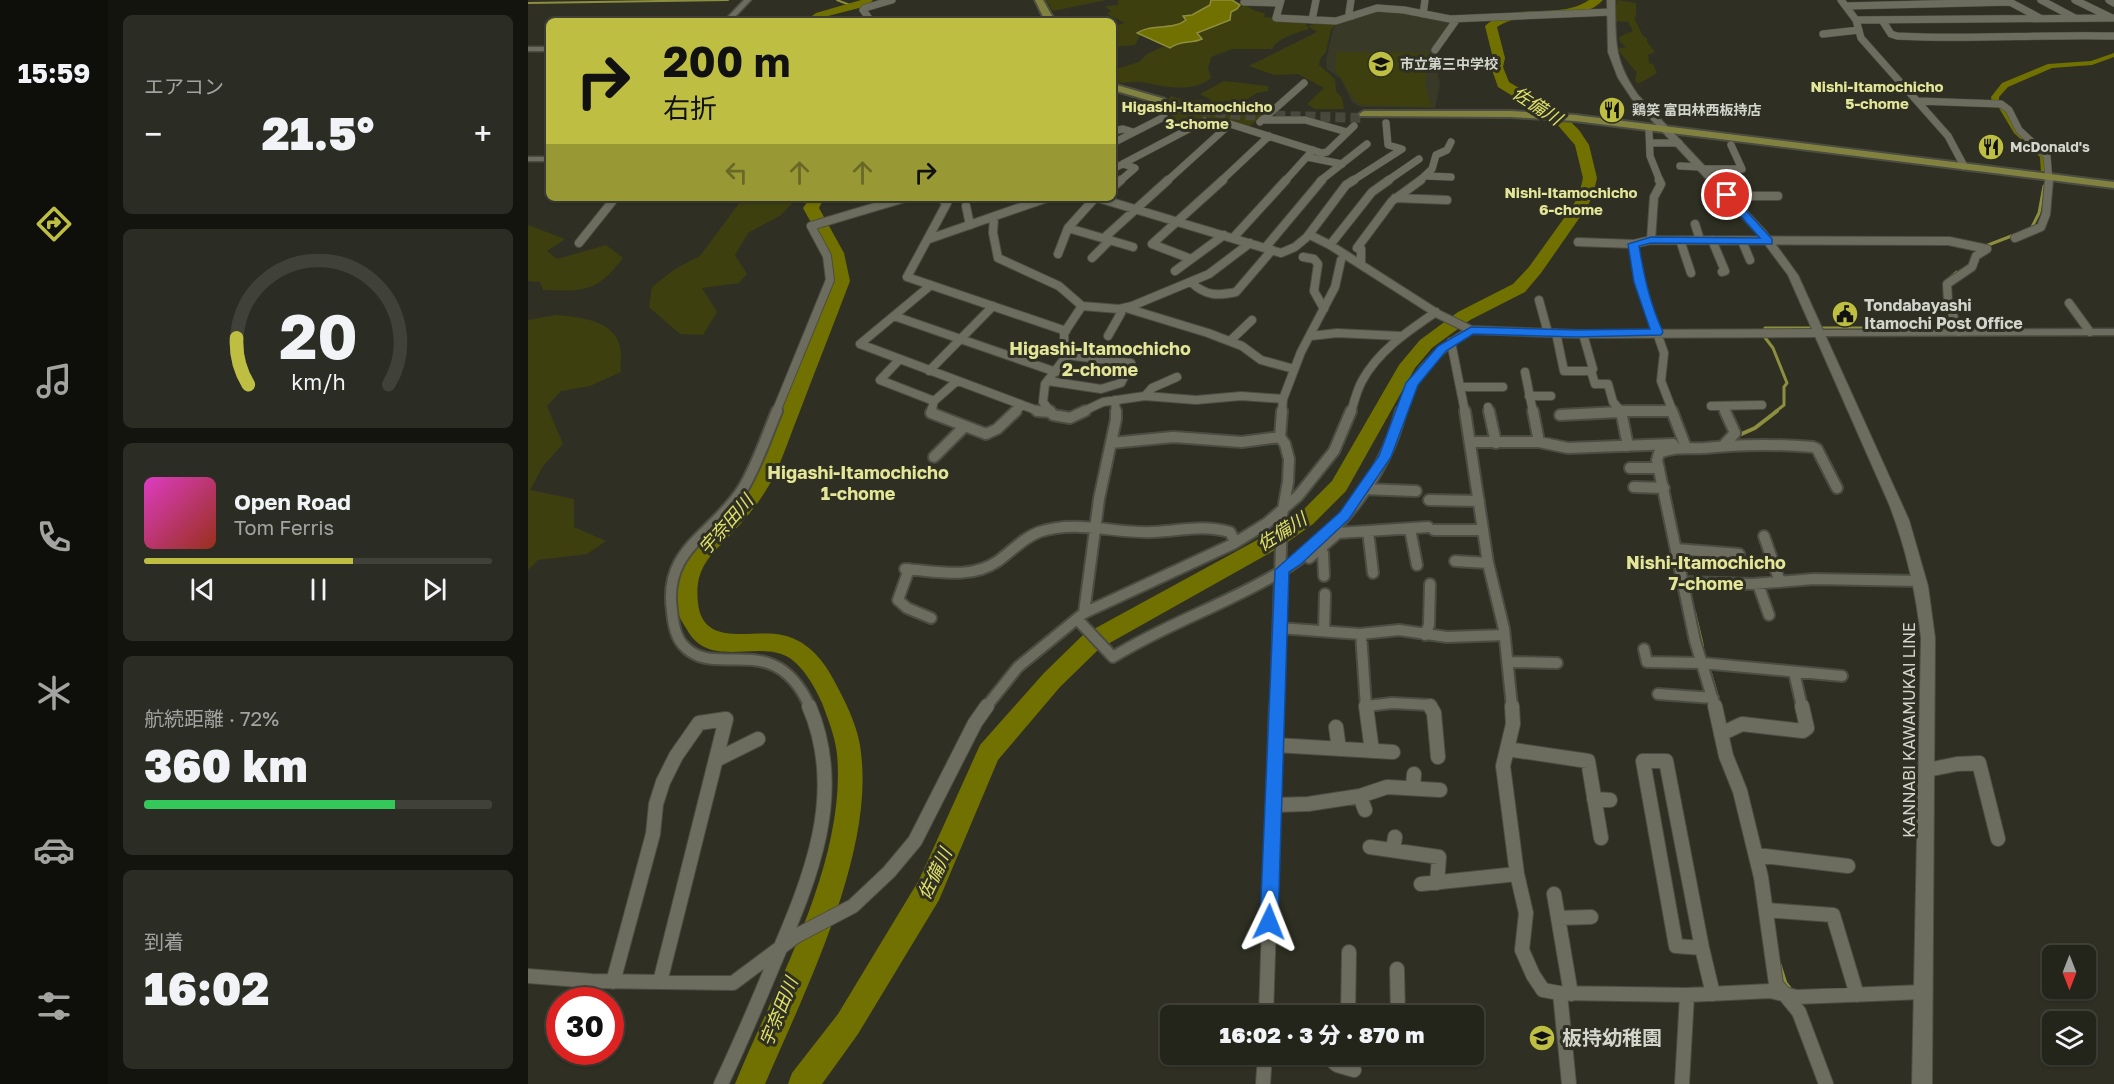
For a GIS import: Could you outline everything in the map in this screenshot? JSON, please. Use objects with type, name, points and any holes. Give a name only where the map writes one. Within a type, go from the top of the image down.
[{"type":"highway","points":[[1030,0],[1039,18]]},
{"type":"highway","points":[[1039,0],[1048,18]]},
{"type":"highway","points":[[1116,88],[1159,103],[1116,93]]},
{"type":"highway","points":[[1364,116],[1515,117],[1601,123],[1671,135],[2052,180],[2114,185]]},
{"type":"highway","points":[[1601,123],[1650,137],[1671,135],[1964,166],[2114,190]]},
{"type":"main road","name":"KANNABI KAWAMUKAI LINE","points":[[1611,6],[1611,45],[1619,72],[1635,97],[1769,242],[1793,275],[1905,526],[1920,581],[1928,638],[1922,1084]]},
{"type":"street","points":[[730,18],[748,0]]},
{"type":"street","points":[[869,18],[864,8],[892,0]]},
{"type":"street","points":[[1245,0],[1244,2],[1280,2],[1276,18],[1336,21],[1382,9],[1457,19],[1516,16],[1611,6]]},
{"type":"street","points":[[1312,20],[1316,0]]},
{"type":"street","points":[[1351,0],[1349,13],[1352,16]]},
{"type":"street","points":[[1382,9],[1383,0]]},
{"type":"street","points":[[1423,14],[1425,0]]},
{"type":"street","points":[[2041,0],[2078,19]]},
{"type":"street","points":[[2075,0],[2113,19]]},
{"type":"street","points":[[2109,0],[2114,3]]},
{"type":"street","points":[[1844,3],[2008,1],[2042,19]]},
{"type":"street","points":[[1924,2],[1943,20]]},
{"type":"street","points":[[1844,3],[1856,20],[1861,38],[1948,136],[1964,166]]},
{"type":"street","points":[[1435,50],[1457,19]]},
{"type":"street","points":[[1856,20],[2113,19]]},
{"type":"street","points":[[1882,20],[1891,34],[1897,36],[1959,39],[2031,37],[2043,34],[2114,36]]},
{"type":"street","points":[[2084,29],[2092,36]]},
{"type":"street","points":[[1823,34],[1859,30]]},
{"type":"street","points":[[1935,30],[1940,37]]},
{"type":"street","points":[[1962,30],[1970,37]]},
{"type":"street","points":[[1994,31],[2001,38]]},
{"type":"street","points":[[2024,31],[2031,37]]},
{"type":"street","points":[[528,49],[546,49]]},
{"type":"street","points":[[1251,130],[1304,83]]},
{"type":"street","points":[[1918,101],[2001,104],[2009,111],[2011,121],[2022,134],[2047,156],[2052,180],[2043,223],[2035,231],[2015,238]]},
{"type":"street","points":[[1116,141],[1164,117]]},
{"type":"street","points":[[1262,120],[1305,120],[1347,132]]},
{"type":"street","points":[[1116,168],[1204,121]]},
{"type":"street","points":[[1108,201],[1269,249],[1290,252],[1310,235],[1312,229],[1346,185],[1377,161],[1390,157],[1402,149],[1388,145],[1386,123]]},
{"type":"street","points":[[1092,258],[1136,209],[1230,124],[1326,152],[1354,126]]},
{"type":"street","points":[[1116,130],[1123,129],[1133,132]]},
{"type":"street","points":[[1191,259],[1152,244],[1179,222],[1269,136]]},
{"type":"street","points":[[1650,137],[1650,156],[1661,184],[1654,197],[1651,240]]},
{"type":"street","points":[[1360,264],[1361,249],[1357,248],[1369,235],[1384,208],[1426,176],[1436,163],[1436,155],[1447,150],[1451,142]]},
{"type":"street","points":[[1191,282],[1203,293],[1211,296],[1236,292],[1320,181],[1367,144]]},
{"type":"street","points":[[1680,166],[1742,169],[1731,145]]},
{"type":"street","points":[[1233,238],[1313,150]]},
{"type":"street","points":[[1357,153],[1365,156]]},
{"type":"street","points":[[1307,157],[1342,164]]},
{"type":"street","points":[[1330,245],[1338,238],[1372,192],[1416,161],[1390,157]]},
{"type":"street","points":[[528,159],[546,159]]},
{"type":"street","points":[[1116,184],[1135,168],[1123,164]]},
{"type":"street","points":[[1426,176],[1451,177]]},
{"type":"street","points":[[1728,196],[1778,196]]},
{"type":"street","points":[[1395,198],[1447,200]]},
{"type":"street","points":[[579,243],[613,201]]},
{"type":"street","points":[[721,1084],[751,1020],[807,885],[822,836],[827,788],[818,730],[804,693],[795,681],[773,664],[760,661],[714,660],[702,657],[685,647],[675,626],[670,589],[677,563],[732,504],[748,480],[828,289],[832,267],[827,252],[811,226],[895,201]]},
{"type":"street","points":[[944,201],[947,203],[907,277],[1066,331]]},
{"type":"street","points":[[1058,254],[1068,228],[1094,201]]},
{"type":"street","points":[[929,239],[994,217],[1022,202]]},
{"type":"street","points":[[966,206],[970,225]]},
{"type":"street","points":[[994,217],[993,233],[998,258],[1059,286],[1082,306],[1123,308],[1230,341],[1242,346],[1261,360],[1294,369]]},
{"type":"street","points":[[1695,224],[1700,240]]},
{"type":"street","points":[[1068,228],[1132,247]]},
{"type":"street","points":[[1801,241],[1810,231]]},
{"type":"street","points":[[1175,272],[1224,235]]},
{"type":"street","points":[[1310,235],[1330,245],[1437,313],[1469,330],[1583,334],[2114,332]]},
{"type":"street","points":[[1578,242],[1634,244],[1651,240],[1712,240],[1949,242],[1987,249],[1976,256],[1972,267],[1949,280],[1947,285],[1948,301],[1959,332]]},
{"type":"street","points":[[1680,240],[1691,273]]},
{"type":"street","points":[[1712,240],[1725,271],[1722,272]]},
{"type":"street","points":[[1742,241],[1750,260]]},
{"type":"street","points":[[1108,336],[1119,320],[1123,308],[1209,274],[1250,243]]},
{"type":"street","points":[[1634,244],[1639,282],[1664,353],[1661,381],[1684,444]]},
{"type":"street","points":[[1303,257],[1314,259],[1318,264],[1312,293],[1324,309]]},
{"type":"street","points":[[1266,1005],[1283,508],[1289,459],[1285,444],[1280,437],[1282,399],[1314,325],[1335,287],[1341,260]]},
{"type":"street","points":[[931,285],[860,344],[1044,413],[1051,412]]},
{"type":"street","points":[[1539,300],[1564,371],[1591,371]]},
{"type":"street","points":[[2069,303],[2090,332]]},
{"type":"street","points":[[928,371],[993,306]]},
{"type":"street","points":[[1082,306],[1066,331],[1065,355],[1048,381],[1042,397],[1046,407],[1061,418],[1070,418],[1103,402],[1145,396],[1175,399],[1241,396],[1282,399]]},
{"type":"street","points":[[528,976],[613,982],[733,983],[799,934],[837,915],[867,895],[915,841],[966,738],[999,690],[1034,653],[1080,616],[1252,534],[1298,496],[1334,451],[1367,372],[1400,336],[1437,313]]},
{"type":"street","points":[[894,316],[1056,372]]},
{"type":"street","points":[[1230,341],[1252,320]]},
{"type":"street","points":[[1115,400],[1116,419],[1099,499],[1080,616],[1113,657],[1139,641],[1272,577],[1296,560],[1344,516],[1378,470],[1391,444],[1412,383],[1427,364],[1451,342],[1469,330]]},
{"type":"street","points":[[1311,336],[1337,333],[1400,336]]},
{"type":"street","points":[[1583,334],[1595,384],[1608,384],[1613,402],[1620,412],[1628,446]]},
{"type":"street","points":[[1451,342],[1470,442],[1488,563],[1508,662],[1513,723],[1503,766],[1518,874],[1526,913],[1522,950],[1533,975],[1543,990],[1566,993],[1687,996],[1770,991],[1797,997],[1923,992]]},
{"type":"street","points":[[1048,381],[1101,389],[1121,383],[1131,363],[1065,355]]},
{"type":"street","points":[[899,360],[880,380],[934,401]]},
{"type":"street","points":[[1525,372],[1539,442]]},
{"type":"street","points":[[1145,396],[1152,388],[1177,377]]},
{"type":"street","points":[[957,381],[934,401],[931,412],[981,433],[992,432],[1022,405]]},
{"type":"street","points":[[1460,387],[1503,387]]},
{"type":"street","points":[[1529,396],[1551,396]]},
{"type":"street","points":[[1711,406],[1761,405]]},
{"type":"street","points":[[1488,406],[1496,443]]},
{"type":"street","points":[[1723,406],[1735,433],[1724,444]]},
{"type":"street","points":[[1560,415],[1671,411]]},
{"type":"street","points":[[934,457],[965,426]]},
{"type":"street","points":[[1112,443],[1173,437],[1195,441],[1242,442],[1280,437]]},
{"type":"street","points":[[1470,442],[1539,442],[1568,448],[1684,444],[1705,447],[1724,444],[1790,444],[1817,449],[1837,488]]},
{"type":"street","points":[[1684,444],[1659,453],[1657,460],[1683,582],[1726,756],[1740,791],[1756,855],[1776,984],[1799,1012],[1826,1084]]},
{"type":"street","points":[[1630,468],[1659,468]]},
{"type":"street","points":[[1634,487],[1664,488]]},
{"type":"street","points":[[1364,489],[1416,491]]},
{"type":"street","points":[[1429,500],[1479,501]]},
{"type":"street","points":[[1196,562],[1200,554],[1256,526],[1283,508]]},
{"type":"street","points":[[931,618],[907,608],[898,600],[907,569],[975,573],[990,567],[1010,549],[1040,531],[1074,527],[1148,532],[1172,528],[1212,527],[1230,532],[1233,538]]},
{"type":"street","points":[[1282,570],[1288,573],[1338,533],[1410,529],[1484,530]]},
{"type":"street","points":[[1410,529],[1417,565]]},
{"type":"street","points":[[1368,531],[1373,573]]},
{"type":"street","points":[[1764,536],[1780,582]]},
{"type":"street","points":[[1676,549],[1739,554]]},
{"type":"street","points":[[1319,550],[1323,553],[1324,576]]},
{"type":"street","points":[[1455,561],[1488,563]]},
{"type":"street","points":[[1683,582],[1758,584],[1814,579],[1920,581]]},
{"type":"street","points":[[1425,635],[1429,625],[1430,584]]},
{"type":"street","points":[[1758,584],[1769,615]]},
{"type":"street","points":[[1324,594],[1324,631]]},
{"type":"street","points":[[1280,628],[1361,634],[1399,630],[1447,637],[1504,636]]},
{"type":"street","points":[[1361,634],[1372,751]]},
{"type":"street","points":[[1644,649],[1647,662],[1702,663],[1842,676]]},
{"type":"street","points":[[1508,662],[1557,663]]},
{"type":"street","points":[[1721,734],[1742,724],[1803,731],[1808,728],[1794,672]]},
{"type":"street","points":[[1658,694],[1713,698]]},
{"type":"street","points":[[1367,706],[1424,698],[1433,708],[1437,757]]},
{"type":"street","points":[[613,982],[653,834],[656,804],[663,782],[676,756],[699,723],[726,719],[660,982]]},
{"type":"street","points":[[1336,727],[1339,749]]},
{"type":"street","points":[[716,760],[758,740]]},
{"type":"street","points":[[1275,745],[1393,752]]},
{"type":"street","points":[[1507,749],[1588,761],[1601,838]]},
{"type":"street","points":[[1702,948],[1676,946],[1643,760],[1666,760],[1713,994]]},
{"type":"street","points":[[1927,770],[1957,764],[1979,764],[1998,839]]},
{"type":"street","points":[[1413,788],[1414,774]]},
{"type":"street","points":[[1274,805],[1308,804],[1360,796],[1387,786],[1440,790]]},
{"type":"street","points":[[1360,796],[1365,810]]},
{"type":"street","points":[[1594,799],[1610,800]]},
{"type":"street","points":[[1370,847],[1394,844],[1440,856],[1437,883]]},
{"type":"street","points":[[1756,855],[1848,866]]},
{"type":"street","points":[[1421,884],[1518,874]]},
{"type":"street","points":[[1554,894],[1566,993],[1569,1084]]},
{"type":"street","points":[[1766,910],[1833,915],[1857,995]]},
{"type":"street","points":[[1558,918],[1591,917]]},
{"type":"street","points":[[1348,1005],[1349,952]]},
{"type":"street","points":[[1397,969],[1398,1005]]},
{"type":"street","points":[[1682,1084],[1687,996]]},
{"type":"street","points":[[1263,1084],[1264,1065]]},
{"type":"street","points":[[1337,1065],[1354,1070]]},
{"type":"shaded area","points":[[1046,0],[1106,0],[1053,11]]},
{"type":"shaded area","points":[[1211,0],[1210,5],[1192,15],[1184,16],[1186,20],[1180,23],[1143,30],[1137,33],[1140,35],[1135,45],[1116,47],[1116,25],[1125,23],[1107,14],[1111,11],[1105,6],[1119,5],[1117,1]]},
{"type":"shaded area","points":[[1211,0],[1232,0],[1240,5],[1231,12],[1230,20],[1197,33],[1202,39],[1170,48],[1137,33],[1149,28],[1180,23],[1186,20],[1183,16],[1192,15],[1210,5]]},
{"type":"shaded area","points":[[1617,0],[1636,3],[1634,18],[1643,36],[1647,38],[1647,42],[1655,52],[1648,55],[1649,63],[1653,64],[1657,73],[1638,84],[1635,80],[1637,72],[1618,49],[1626,47],[1620,42],[1619,37],[1633,31],[1628,22],[1616,21],[1613,18]]},
{"type":"shaded area","points":[[1237,3],[1265,13],[1264,17],[1315,21],[1306,25],[1309,29],[1283,38],[1272,49],[1232,49],[1211,57],[1208,69],[1211,78],[1195,86],[1177,88],[1141,82],[1116,82],[1116,69],[1139,62],[1147,54],[1162,47],[1171,48],[1184,42],[1203,40],[1198,34],[1230,20],[1231,12],[1238,9],[1240,5]]},
{"type":"shaded area","name":"市立第三中学校","points":[[1376,11],[1409,13],[1451,22],[1437,47],[1438,52],[1435,59],[1440,85],[1435,108],[1361,107],[1352,102],[1341,79],[1327,69],[1326,60],[1333,29],[1342,21]]},
{"type":"shaded area","points":[[1320,22],[1339,23],[1331,29],[1326,52],[1320,59],[1319,65],[1335,79],[1336,91],[1342,98],[1344,109],[1315,109],[1307,104],[1324,88],[1298,74],[1274,75],[1249,66],[1317,32],[1308,26]]},
{"type":"shaded area","points":[[1337,52],[1428,53],[1425,83],[1431,107],[1362,105],[1354,99],[1335,71]]},
{"type":"shaded area","points":[[1224,81],[1268,86],[1268,91],[1257,93],[1243,102],[1224,101],[1230,108],[1248,109],[1254,105],[1270,109],[1249,127],[1192,118],[1179,122],[1169,113],[1153,113],[1172,96],[1185,101],[1202,100],[1205,104],[1211,100],[1200,94]]},
{"type":"shaded area","points":[[741,201],[794,201],[781,215],[748,233],[735,255],[747,274],[739,283],[702,288],[717,312],[703,335],[680,334],[649,307],[652,287],[675,269],[700,256]]},
{"type":"shaded area","points":[[528,225],[565,239],[547,251],[557,259],[606,245],[623,258],[605,278],[589,288],[543,290],[540,282],[528,281]]},
{"type":"shaded area","points":[[556,315],[596,322],[613,333],[621,352],[621,372],[590,386],[561,391],[547,406],[563,444],[543,466],[530,490],[574,499],[574,527],[606,541],[587,554],[538,560],[528,570],[528,320]]},
{"type":"waterway","points":[[528,3],[728,0]]},
{"type":"waterway","points":[[837,0],[855,7]]},
{"type":"waterway","name":"宇奈田川","points":[[816,18],[863,4],[867,0]]},
{"type":"waterway","name":"佐備川","points":[[803,1084],[848,1024],[929,890],[989,753],[1052,680],[1091,642],[1275,540],[1306,519],[1339,486],[1408,365],[1426,344],[1464,316],[1519,288],[1535,270],[1579,207],[1586,195],[1590,178],[1582,145],[1574,133],[1560,119],[1503,84],[1497,67],[1499,58],[1491,26],[1502,18],[1516,14],[1576,10],[1597,0]]},
{"type":"waterway","points":[[1996,102],[1995,97],[2005,85],[2051,66],[2092,63],[2114,55]]},
{"type":"waterway","points":[[2003,108],[2016,131],[2044,156],[2044,171]]},
{"type":"waterway","points":[[2032,227],[2039,213],[2044,186]]},
{"type":"waterway","name":"宇奈田川","points":[[750,1084],[808,946],[834,876],[846,827],[849,803],[851,778],[849,753],[842,724],[831,697],[821,678],[806,659],[796,650],[782,644],[722,643],[709,638],[698,629],[689,613],[687,588],[696,558],[739,512],[764,477],[842,281],[840,262],[811,208],[815,201]]},
{"type":"waterway","points":[[1983,247],[2014,235]]},
{"type":"waterway","points":[[1945,282],[1957,272]]},
{"type":"waterway","points":[[1775,412],[1784,405],[1784,387],[1787,383],[1773,348],[1763,335],[1765,328],[1954,328],[1952,324]]},
{"type":"waterway","points":[[1737,436],[1755,428],[1777,411]]},
{"type":"waterway","points":[[1694,612],[1702,646]]},
{"type":"waterway","points":[[1710,673],[1718,700]]},
{"type":"waterway","points":[[1779,964],[1785,983],[1792,992]]},
{"type":"tunnel","points":[[1156,105],[1239,115],[1364,118]]},
{"type":"place","name":"市立第三中学校","points":[[1381,64]]},
{"type":"place","name":"鶏笑 富田林西板持店","points":[[1612,110]]},
{"type":"place","name":"McDonald's","points":[[1991,147]]},
{"type":"place","name":"Tondabayashi Itamochi Post Office","points":[[1845,314]]},
{"type":"place","name":"板持幼稚園","points":[[1542,1038]]},
{"type":"district","name":"Nishi-Itamochicho 5-chome","points":[[1877,96]]},
{"type":"district","name":"Higashi-Itamochicho 3-chome","points":[[1197,116]]},
{"type":"district","name":"Nishi-Itamochicho 6-chome","points":[[1571,202]]},
{"type":"district","name":"Higashi-Itamochicho 2-chome","points":[[1100,359]]},
{"type":"district","name":"Higashi-Itamochicho 1-chome","points":[[858,483]]},
{"type":"district","name":"Nishi-Itamochicho 7-chome","points":[[1706,573]]},
{"type":"route","points":[[1269,922],[1282,570],[1344,516],[1378,470],[1391,444],[1412,383],[1442,348],[1471,330],[1576,334],[1658,332],[1639,282],[1634,244],[1651,240],[1769,242],[1727,195]]}]
